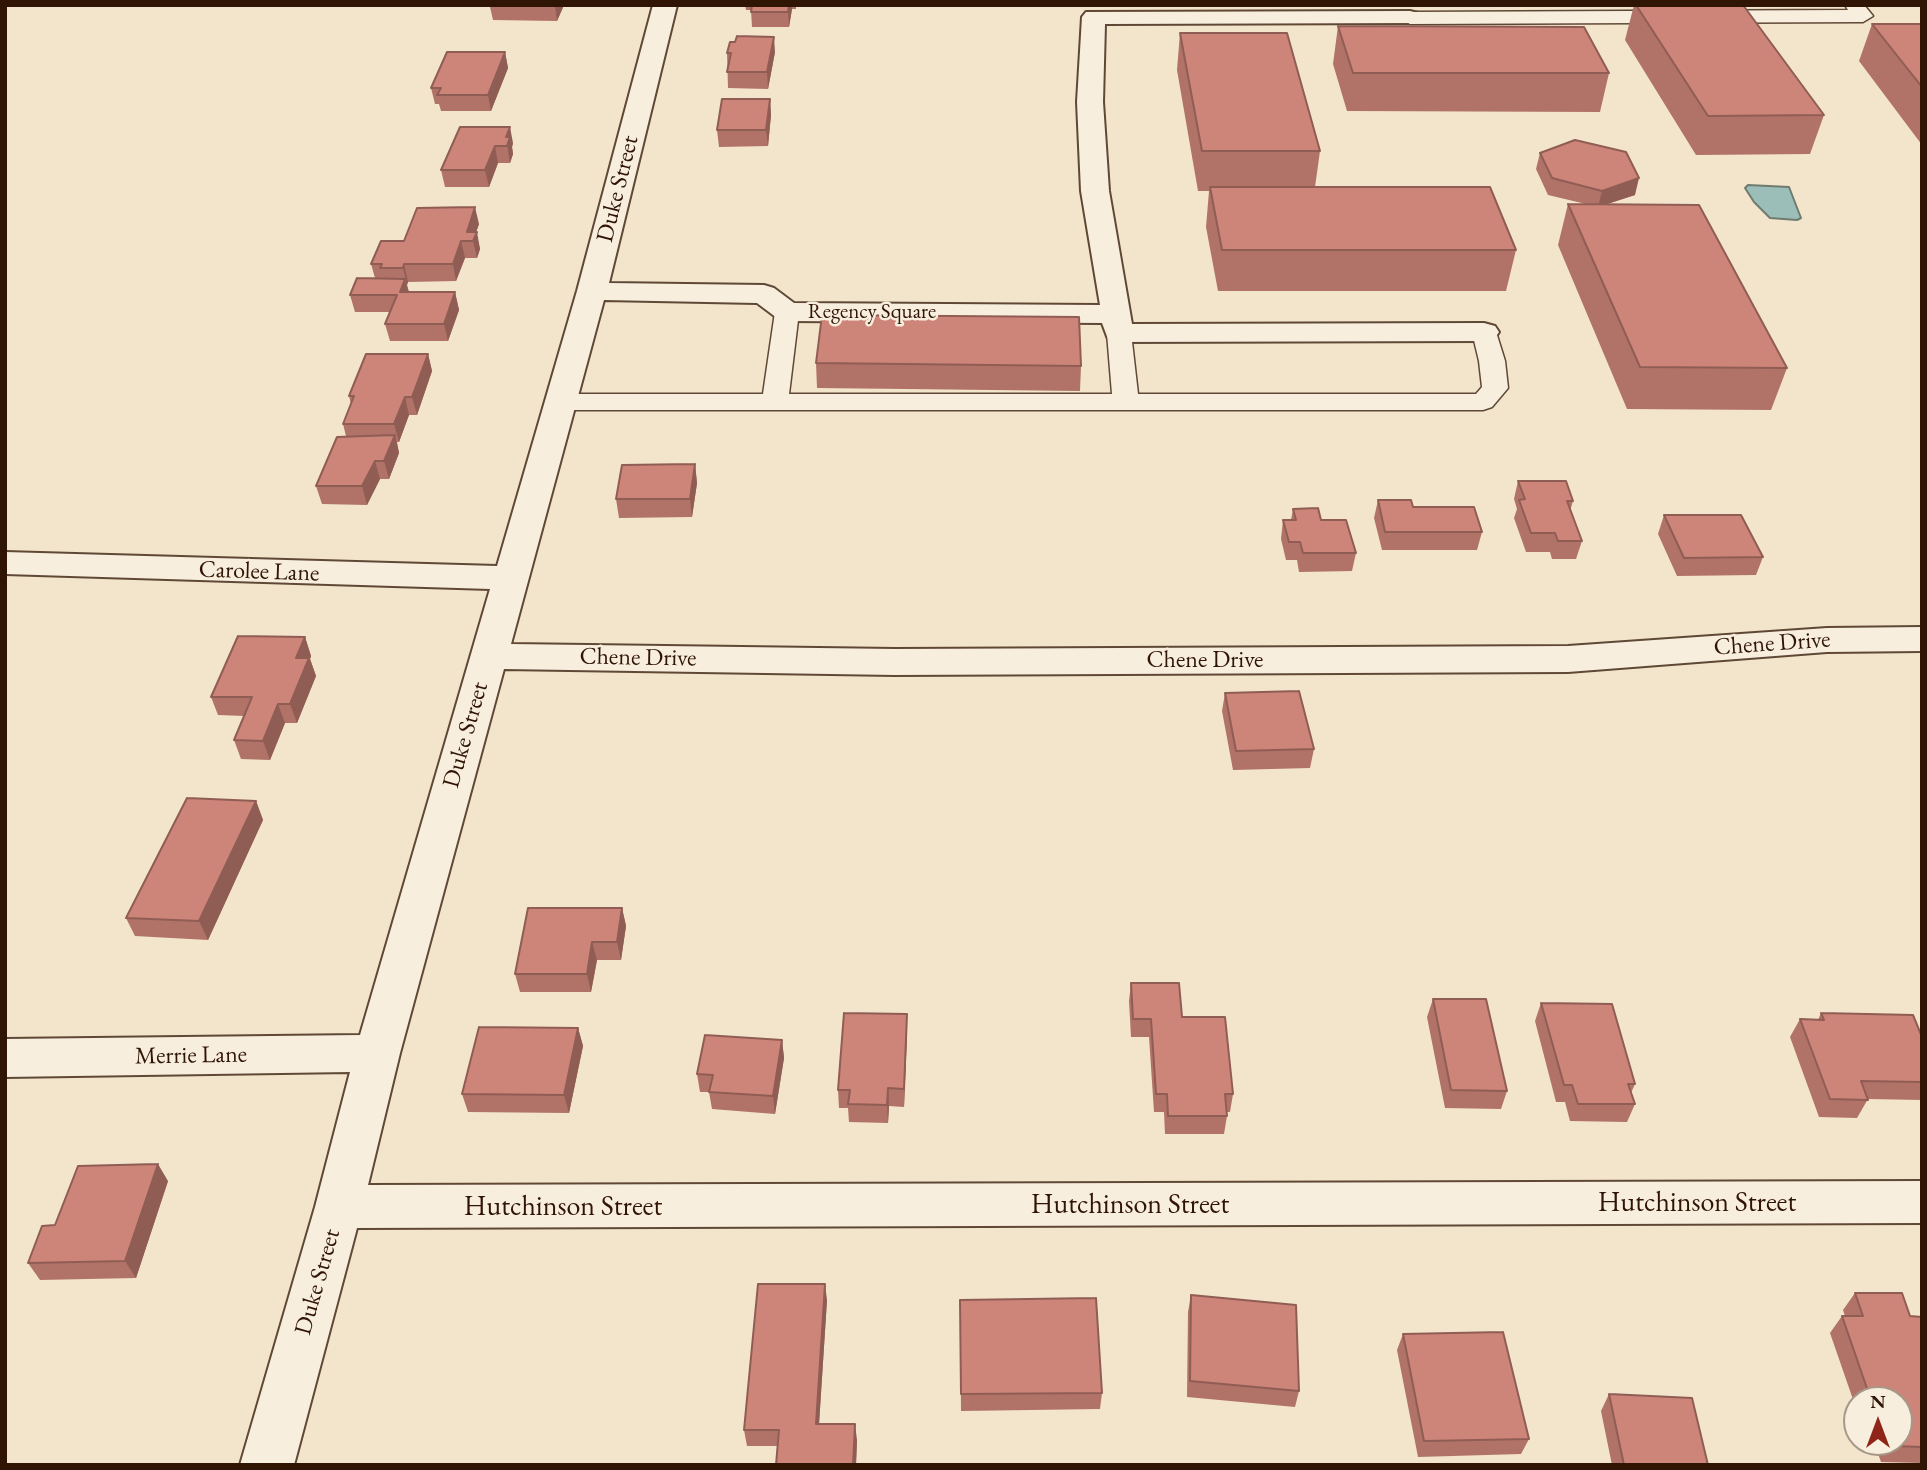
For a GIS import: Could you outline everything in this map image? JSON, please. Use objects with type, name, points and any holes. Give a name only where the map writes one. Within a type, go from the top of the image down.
[{"type":"street","name":"Duke Street","points":[[267,1465],[339,1207],[377,1053],[592,291],[665,5]]},
{"type":"street","points":[[1118,324],[1095,191],[1090,102],[1094,17],[1410,18]]},
{"type":"street","name":"Regency Square","points":[[592,291],[764,293],[787,312],[1118,324],[1484,332]]},
{"type":"street","name":"Carolee Lane","points":[[5,563],[512,578]]},
{"type":"street","name":"Chene Drive","points":[[488,656],[895,662],[1555,659],[1827,640],[1922,639]]},
{"type":"street","name":"Merrie Lane","points":[[5,1058],[377,1053]]},
{"type":"street","name":"Hutchinson Street","points":[[339,1207],[1922,1202]]},
{"type":"lane","points":[[1410,18],[1863,16],[1854,5]]},
{"type":"lane","points":[[775,401],[787,312]]},
{"type":"lane","points":[[1118,324],[1126,404]]},
{"type":"lane","points":[[561,402],[1483,402],[1495,388],[1492,361],[1484,332]]},
{"type":"water","points":[[1748,185],[1789,187],[1801,218],[1770,218],[1754,202],[1745,188]]},
{"type":"building","points":[[752,5],[789,5],[788,12],[751,12]]},
{"type":"building","points":[[1636,5],[1743,5],[1824,115],[1708,116]]},
{"type":"building","points":[[1872,24],[1922,24],[1922,87]]},
{"type":"building","points":[[1338,26],[1584,27],[1609,73],[1353,73]]},
{"type":"building","points":[[1180,33],[1287,33],[1320,151],[1202,151]]},
{"type":"building","points":[[737,36],[774,37],[767,72],[727,72],[730,42],[735,42]]},
{"type":"building","points":[[447,52],[505,52],[488,95],[437,95],[441,88],[431,88]]},
{"type":"building","points":[[722,99],[770,99],[766,130],[717,130]]},
{"type":"building","points":[[460,127],[510,127],[506,137],[510,137],[507,146],[495,146],[485,170],[441,170]]},
{"type":"building","points":[[1575,140],[1626,152],[1639,178],[1602,191],[1552,178],[1540,153]]},
{"type":"building","points":[[1210,187],[1490,187],[1516,250],[1222,250]]},
{"type":"building","points":[[1568,204],[1699,205],[1787,368],[1640,367]]},
{"type":"building","points":[[475,207],[467,232],[477,232],[473,241],[461,241],[453,264],[404,264],[403,268],[380,268],[382,264],[371,264],[381,241],[404,241],[417,208]]},
{"type":"building","points":[[357,278],[405,279],[400,292],[455,292],[444,324],[385,324],[397,295],[350,295]]},
{"type":"building","points":[[822,315],[1079,317],[1081,366],[816,363]]},
{"type":"building","points":[[366,354],[428,354],[412,397],[405,397],[394,424],[343,424],[354,396],[349,396]]},
{"type":"building","points":[[395,435],[384,461],[375,461],[362,486],[316,486],[337,437]]},
{"type":"building","points":[[695,464],[690,499],[616,499],[622,465]]},
{"type":"building","points":[[1518,481],[1566,481],[1573,501],[1567,501],[1582,541],[1558,541],[1555,533],[1531,533],[1519,500],[1525,499]]},
{"type":"building","points":[[1378,500],[1411,500],[1413,507],[1474,507],[1482,532],[1385,532]]},
{"type":"building","points":[[1318,508],[1321,520],[1346,520],[1356,553],[1303,553],[1300,542],[1289,542],[1283,520],[1296,520],[1293,509]]},
{"type":"building","points":[[1664,515],[1741,515],[1763,557],[1684,558]]},
{"type":"building","points":[[238,636],[305,637],[296,658],[309,658],[290,704],[278,704],[263,741],[234,740],[252,697],[211,697]]},
{"type":"building","points":[[1299,691],[1314,749],[1236,751],[1225,693]]},
{"type":"building","points":[[187,798],[256,801],[199,921],[126,918]]},
{"type":"building","points":[[528,908],[622,908],[617,942],[592,942],[587,974],[515,974]]},
{"type":"building","points":[[1131,983],[1179,983],[1182,1017],[1225,1017],[1233,1094],[1225,1094],[1227,1116],[1168,1116],[1167,1094],[1156,1094],[1151,1019],[1133,1019]]},
{"type":"building","points":[[1433,999],[1486,999],[1507,1091],[1451,1090]]},
{"type":"building","points":[[1541,1003],[1612,1004],[1635,1084],[1628,1084],[1635,1104],[1578,1104],[1572,1085],[1564,1085]]},
{"type":"building","points":[[844,1013],[907,1014],[904,1089],[888,1088],[887,1105],[848,1104],[850,1090],[838,1090]]},
{"type":"building","points":[[1821,1013],[1913,1015],[1922,1037],[1922,1082],[1861,1081],[1868,1100],[1830,1099],[1800,1019],[1824,1020]]},
{"type":"building","points":[[479,1027],[578,1028],[564,1095],[462,1094]]},
{"type":"building","points":[[705,1035],[782,1040],[773,1096],[709,1092],[713,1075],[697,1074]]},
{"type":"building","points":[[158,1164],[125,1261],[28,1263],[42,1226],[55,1225],[78,1166]]},
{"type":"building","points":[[758,1284],[825,1284],[816,1424],[855,1424],[853,1465],[776,1465],[779,1430],[744,1430]]},
{"type":"building","points":[[1855,1293],[1902,1293],[1910,1316],[1922,1317],[1922,1447],[1913,1447],[1913,1386],[1866,1386],[1842,1316],[1863,1316]]},
{"type":"building","points":[[1191,1295],[1296,1305],[1299,1391],[1190,1381]]},
{"type":"building","points":[[1096,1298],[1102,1393],[961,1394],[960,1300]]},
{"type":"building","points":[[1503,1332],[1529,1439],[1424,1441],[1403,1334]]},
{"type":"building","points":[[1609,1394],[1692,1398],[1708,1465],[1624,1465]]}]
